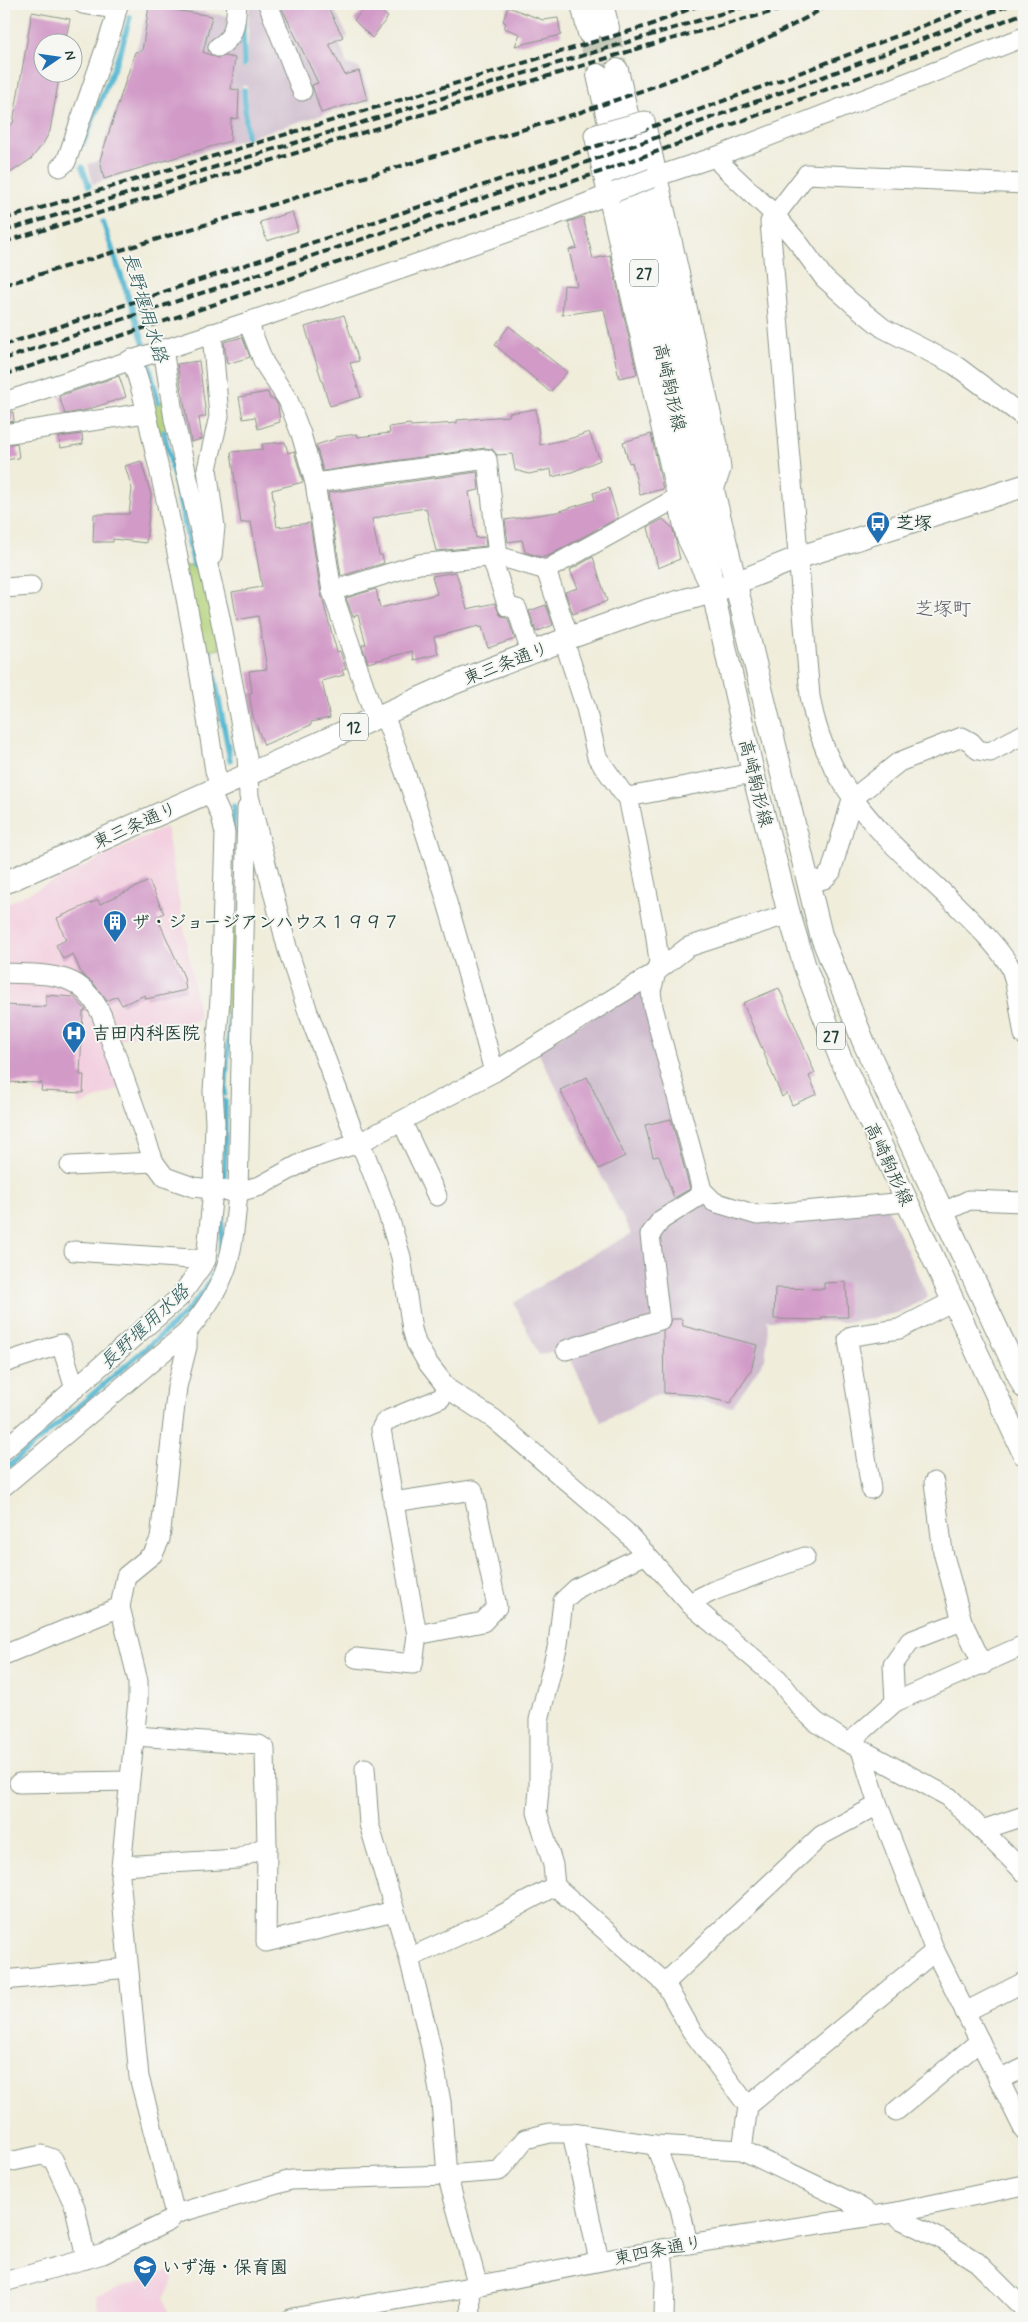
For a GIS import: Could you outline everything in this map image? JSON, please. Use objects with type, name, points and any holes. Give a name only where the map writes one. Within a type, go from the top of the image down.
[{"type":"main road","points":[[582,4],[598,31],[602,4]]},
{"type":"main road","name":"高崎駒形線","points":[[608,73],[706,545],[713,592],[753,773],[789,914],[805,967],[836,1048],[1024,1454]]},
{"type":"main road","name":"東三条通り","points":[[4,883],[215,788],[248,785],[379,716],[454,683],[530,653],[645,611],[713,592],[800,557],[1024,486]]},
{"type":"main road","name":"高崎駒形線","points":[[695,492],[736,583],[821,935],[844,996],[942,1213],[1024,1387]]},
{"type":"street","points":[[60,167],[66,162],[113,26],[117,6],[82,4]]},
{"type":"street","points":[[218,47],[228,42],[233,34],[237,4]]},
{"type":"street","points":[[268,4],[302,91]]},
{"type":"street","points":[[4,402],[248,322],[718,156],[1024,37]]},
{"type":"street","points":[[332,590],[419,564],[495,556],[546,570],[695,492],[721,469],[718,444],[655,177],[645,121],[594,135],[695,492]]},
{"type":"street","points":[[718,156],[721,164],[774,214],[800,244],[824,278],[883,328],[955,366],[1024,417]]},
{"type":"street","points":[[1024,184],[807,174],[774,214],[770,222],[813,714],[830,760],[852,799],[871,822],[972,921],[1010,966],[1024,1035]]},
{"type":"street","points":[[248,322],[269,374],[288,400],[301,434],[314,483],[332,590],[379,716],[411,785],[432,852],[494,1072]]},
{"type":"street","points":[[210,572],[215,527],[207,469],[219,416],[212,333]]},
{"type":"street","points":[[6,1441],[75,1388],[180,1297],[206,1260],[224,1191],[248,785],[246,757],[210,572],[174,419],[160,350]]},
{"type":"street","points":[[4,1486],[187,1332],[220,1287],[226,1272],[234,1239],[224,1191],[213,1091],[220,999],[225,833],[215,788],[215,771],[189,612],[134,359]]},
{"type":"street","points":[[4,434],[145,412]]},
{"type":"street","points":[[314,483],[487,460],[495,556],[508,607],[517,609],[530,653]]},
{"type":"street","points":[[546,570],[586,708],[598,757],[622,792],[628,797],[655,931],[659,961],[651,991],[653,1007],[704,1193],[721,1206],[757,1215],[907,1202]]},
{"type":"street","points":[[4,588],[31,585]]},
{"type":"street","points":[[808,883],[824,879],[831,872],[852,799],[899,762],[962,737],[971,742],[978,750],[990,752],[1024,734]]},
{"type":"street","points":[[628,797],[753,773]]},
{"type":"street","points":[[248,785],[287,947],[314,1028],[353,1131],[378,1185],[396,1236],[416,1343],[427,1362],[448,1390],[494,1419],[626,1532],[691,1605],[778,1679],[802,1709],[816,1722],[855,1746],[949,1797],[1024,1872]]},
{"type":"street","points":[[4,973],[49,975],[65,978],[86,990],[96,1001],[154,1162],[165,1177],[176,1182],[224,1191],[260,1186],[309,1159],[359,1143],[402,1122],[494,1072],[656,972],[688,947],[789,914]]},
{"type":"street","points":[[402,1122],[437,1196]]},
{"type":"street","points":[[70,1166],[154,1162]]},
{"type":"street","points":[[566,1350],[660,1320],[650,1235],[661,1220],[704,1193]]},
{"type":"street","points":[[942,1213],[969,1200],[1024,1202]]},
{"type":"street","points":[[74,1251],[206,1260]]},
{"type":"street","points":[[871,1489],[848,1340],[852,1336],[909,1325],[953,1301]]},
{"type":"street","points":[[175,2214],[139,2077],[128,1968],[120,1878],[129,1781],[136,1736],[138,1680],[120,1607],[126,1576],[152,1554],[160,1539],[177,1387],[187,1347],[187,1332]]},
{"type":"street","points":[[4,1363],[61,1344],[75,1388]]},
{"type":"street","points":[[356,1658],[413,1664],[417,1635],[381,1429],[384,1423],[398,1414],[441,1398],[448,1390]]},
{"type":"street","points":[[934,1482],[943,1552],[962,1622],[983,1665]]},
{"type":"street","points":[[393,1502],[473,1490],[497,1607],[482,1622],[417,1635]]},
{"type":"street","points":[[646,1554],[577,1588],[563,1601],[558,1644],[539,1720],[537,1812],[553,1865],[555,1886],[665,1983],[691,2030],[748,2106]]},
{"type":"street","points":[[691,1605],[713,1591],[805,1557]]},
{"type":"street","points":[[4,1655],[120,1607]]},
{"type":"street","points":[[895,1702],[894,1665],[910,1641],[962,1622]]},
{"type":"street","points":[[855,1746],[895,1702],[983,1665],[1024,1645]]},
{"type":"street","points":[[136,1736],[258,1746],[264,1749],[267,1846],[266,1942],[394,1911]]},
{"type":"street","points":[[855,1746],[935,1951],[1024,2130]]},
{"type":"street","points":[[365,1768],[369,1824],[409,1958],[431,2047],[441,2102],[447,2175],[474,2286],[471,2318]]},
{"type":"street","points":[[20,1783],[129,1781]]},
{"type":"street","points":[[665,1983],[822,1835],[878,1805]]},
{"type":"street","points":[[982,1830],[1024,1816]]},
{"type":"street","points":[[121,1866],[238,1859],[267,1846]]},
{"type":"street","points":[[409,1958],[486,1923],[555,1886]]},
{"type":"street","points":[[742,2150],[748,2106],[935,1951]]},
{"type":"street","points":[[4,1980],[128,1968]]},
{"type":"street","points":[[965,2012],[1024,1982]]},
{"type":"street","points":[[896,2111],[980,2041]]},
{"type":"street","points":[[999,2080],[1024,2068]]},
{"type":"street","points":[[4,2282],[103,2254],[169,2222],[175,2214],[292,2180],[447,2175],[499,2171],[525,2139],[550,2133],[572,2134],[655,2145],[742,2150],[855,2204],[872,2215]]},
{"type":"street","points":[[572,2134],[599,2262]]},
{"type":"street","points":[[655,2145],[680,2208],[688,2244]]},
{"type":"street","points":[[4,2163],[42,2155],[53,2159],[76,2207],[86,2259]]},
{"type":"street","name":"東四条通り","points":[[292,2318],[474,2286],[688,2244],[892,2213],[1024,2185]]},
{"type":"street","points":[[892,2213],[939,2238],[977,2262],[1020,2311]]},
{"type":"street","points":[[662,2249],[666,2282],[664,2318]]},
{"type":"shaded area","points":[[148,4],[241,18],[241,67],[247,68],[249,4],[331,4],[348,36],[340,45],[347,64],[360,68],[371,100],[249,137],[247,86],[242,85],[244,139],[93,184],[88,164],[98,161],[139,41]]},
{"type":"shaded area","points":[[166,827],[200,1019],[116,1040],[99,999],[4,968],[4,905]]},
{"type":"shaded area","name":"吉田内科医院","points":[[4,979],[42,980],[83,992],[121,1088],[78,1106],[78,1097],[35,1094],[35,1087],[4,1086]]},
{"type":"shaded area","points":[[644,986],[711,1206],[887,1207],[928,1297],[901,1312],[865,1320],[843,1322],[767,1320],[768,1336],[765,1359],[732,1407],[658,1394],[601,1422],[565,1348],[539,1355],[514,1303],[567,1268],[631,1234],[537,1050]]},
{"type":"shaded area","name":"いず海・保育園","points":[[171,2270],[173,2280],[164,2297],[170,2318],[100,2318],[96,2296]]},
{"type":"green space","points":[[166,400],[173,430],[158,434],[151,404]]},
{"type":"green space","points":[[202,563],[220,649],[203,652],[185,566]]},
{"type":"green space","points":[[227,918],[239,919],[236,1014],[224,1013]]},
{"type":"building","points":[[280,4],[326,4],[343,37],[329,44],[345,75],[359,71],[367,99],[321,113],[312,85],[318,83]]},
{"type":"building","points":[[368,4],[372,4],[388,17],[372,38],[354,20]]},
{"type":"building","points":[[149,6],[212,16],[203,52],[218,58],[225,56],[235,58],[231,89],[239,90],[238,118],[231,119],[230,141],[104,179],[100,160],[135,52],[142,51]]},
{"type":"building","points":[[508,7],[543,20],[558,18],[561,35],[515,46],[520,34],[504,28],[506,23],[503,21]]},
{"type":"building","points":[[32,12],[70,19],[67,32],[32,32],[32,82],[58,82],[50,131],[43,144],[31,159],[4,177],[4,129],[13,123]]},
{"type":"building","points":[[292,212],[298,231],[267,241],[260,222]]},
{"type":"building","points":[[583,217],[593,259],[610,255],[637,374],[619,378],[604,309],[562,315],[564,285],[577,286],[569,250],[577,248],[568,222]]},
{"type":"building","points":[[344,315],[359,361],[350,363],[361,397],[330,406],[305,327]]},
{"type":"building","points":[[509,326],[567,372],[550,392],[495,345]]},
{"type":"building","points":[[242,337],[250,357],[227,364],[224,342]]},
{"type":"building","points":[[199,361],[206,416],[199,418],[202,439],[191,442],[177,364]]},
{"type":"building","points":[[119,376],[126,397],[86,410],[65,414],[59,396]]},
{"type":"building","points":[[268,392],[270,399],[274,399],[278,405],[280,422],[258,429],[255,417],[243,419],[239,397]]},
{"type":"building","points":[[536,409],[540,445],[589,432],[600,460],[572,472],[552,477],[551,469],[529,474],[515,470],[512,454],[497,455],[492,449],[485,448],[323,471],[316,445],[335,439],[335,437],[357,434],[358,437],[390,433],[389,427],[410,424],[411,426],[457,423],[457,420],[509,416],[509,413]]},
{"type":"building","points":[[13,412],[14,421],[4,423],[4,413]]},
{"type":"building","points":[[82,434],[83,444],[61,448],[59,437]]},
{"type":"building","points":[[651,434],[663,489],[640,495],[632,462],[629,463],[623,442]]},
{"type":"building","points":[[285,442],[288,453],[294,451],[303,482],[272,490],[277,527],[310,523],[321,594],[337,652],[340,651],[346,669],[342,670],[344,675],[322,681],[330,718],[311,722],[311,725],[264,745],[253,717],[249,693],[252,693],[249,671],[267,669],[258,616],[237,620],[232,592],[262,587],[251,522],[241,523],[231,452],[263,449],[262,444]]},
{"type":"building","points":[[17,443],[19,458],[4,460],[4,445]]},
{"type":"building","points":[[141,461],[151,495],[146,543],[113,539],[113,542],[93,542],[94,514],[129,514],[132,489],[125,466]]},
{"type":"building","points":[[477,472],[479,490],[469,492],[476,538],[485,537],[486,546],[436,551],[426,508],[399,512],[372,519],[379,555],[382,555],[384,563],[341,576],[328,493]]},
{"type":"building","points":[[609,488],[618,518],[548,556],[541,557],[525,552],[522,540],[508,542],[505,520],[557,512],[595,500],[593,493]]},
{"type":"building","points":[[663,519],[673,529],[680,559],[658,568],[648,527]]},
{"type":"building","points":[[593,557],[607,601],[573,614],[565,592],[578,588],[570,570]]},
{"type":"building","points":[[456,572],[467,609],[495,603],[500,615],[508,619],[515,639],[488,648],[482,627],[479,628],[479,626],[434,637],[438,654],[414,660],[412,651],[368,663],[362,645],[366,644],[358,615],[353,617],[346,598],[376,589],[380,608],[437,594],[432,576]]},
{"type":"building","points":[[546,605],[553,625],[536,632],[529,611]]},
{"type":"building","name":"ザ・ジョージアンハウス１９９７","points":[[149,881],[164,913],[157,917],[184,977],[186,990],[146,999],[145,995],[122,1005],[117,996],[107,1001],[93,983],[82,975],[73,954],[63,959],[56,945],[66,940],[57,918],[98,900],[100,904]]},
{"type":"building","points":[[779,988],[815,1073],[809,1076],[817,1094],[792,1105],[787,1093],[782,1097],[743,1003]]},
{"type":"building","points":[[46,995],[74,997],[86,1010],[83,1012],[80,1075],[84,1075],[83,1093],[41,1091],[42,1083],[4,1082],[4,1005],[46,1007]]},
{"type":"building","points":[[587,1077],[625,1156],[599,1169],[560,1090]]},
{"type":"building","points":[[671,1119],[690,1189],[674,1198],[659,1156],[653,1157],[645,1125]]},
{"type":"building","points":[[846,1282],[848,1317],[822,1317],[822,1320],[774,1319],[775,1288],[824,1289],[824,1283]]},
{"type":"building","points":[[671,1319],[682,1319],[683,1326],[757,1345],[751,1371],[730,1403],[696,1395],[664,1393],[663,1331],[668,1328]]},
{"type":"waterway","name":"長野堰用水路","points":[[83,144],[121,50],[130,17]]},
{"type":"waterway","points":[[243,21],[244,65]]},
{"type":"waterway","points":[[244,90],[247,137]]},
{"type":"waterway","name":"長野堰用水路","points":[[82,167],[89,186]]},
{"type":"waterway","name":"長野堰用水路","points":[[103,222],[144,344],[158,402]]},
{"type":"waterway","name":"長野堰用水路","points":[[164,432],[194,565]]},
{"type":"waterway","name":"長野堰用水路","points":[[210,652],[230,760]]},
{"type":"waterway","name":"長野堰用水路","points":[[233,833],[234,806]]},
{"type":"waterway","name":"長野堰用水路","points":[[225,1094],[230,1014]]},
{"type":"waterway","name":"長野堰用水路","points":[[4,1470],[173,1325],[208,1284],[218,1262],[221,1246],[225,1101]]},
{"type":"tunnel","points":[[608,28],[617,70]]},
{"type":"tunnel","points":[[589,33],[598,75]]},
{"type":"railway","points":[[4,219],[650,25],[702,4]]},
{"type":"railway","points":[[4,231],[753,4]]},
{"type":"railway","points":[[4,242],[660,42],[801,4]]},
{"type":"railway","points":[[4,285],[575,114],[706,66],[769,37],[830,4]]},
{"type":"railway","points":[[4,345],[494,182],[737,96],[978,4]]},
{"type":"railway","points":[[4,359],[384,232],[636,145],[887,53],[1012,4]]},
{"type":"railway","points":[[4,375],[389,245],[644,156],[771,110],[1024,13]]},
{"type":"place","name":"芝塚","points":[[878,544]]},
{"type":"place","name":"ザ・ジョージアンハウス１９９７","points":[[115,943]]},
{"type":"place","name":"吉田内科医院","points":[[74,1054]]},
{"type":"place","name":"いず海・保育園","points":[[145,2288]]},
{"type":"district","name":"芝塚町","points":[[943,608]]}]
